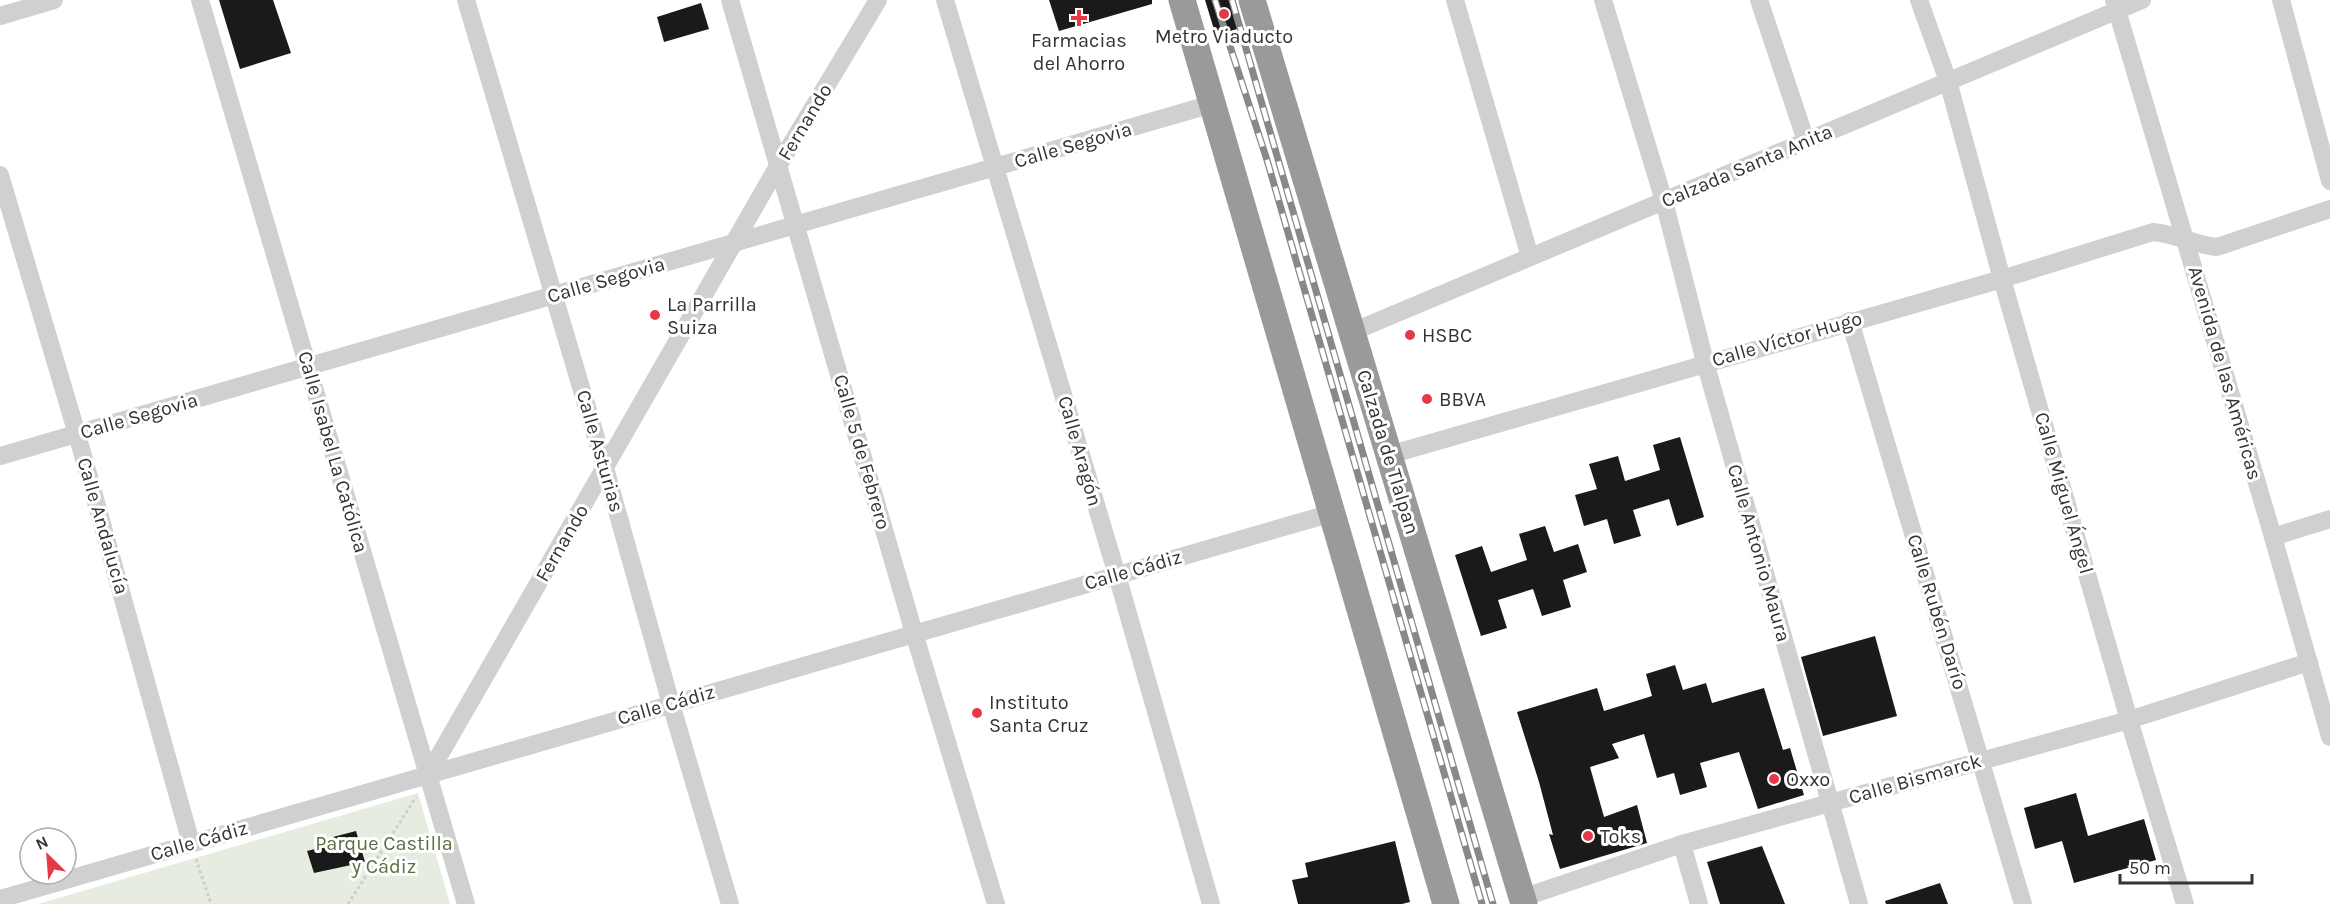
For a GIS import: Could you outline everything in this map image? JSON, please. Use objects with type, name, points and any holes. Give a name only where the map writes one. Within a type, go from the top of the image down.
[{"type":"highway","points":[[1182,0],[1446,904]]},
{"type":"highway","name":"Calzada de Tlalpan","points":[[1252,0],[1523,901]]},
{"type":"street","points":[[0,16],[54,0]]},
{"type":"street","name":"Calle Isabel La Católica","points":[[200,0],[466,904]]},
{"type":"street","name":"Calle Asturias","points":[[466,0],[605,468],[670,704],[730,904]]},
{"type":"street","name":"Calle 5 de Febrero","points":[[730,0],[914,633],[996,904]]},
{"type":"street","name":"Fernando","points":[[428,774],[778,166],[878,0]]},
{"type":"street","name":"Calle Aragón","points":[[945,0],[1117,575],[1211,904]]},
{"type":"street","points":[[1455,0],[1530,257]]},
{"type":"street","name":"Calle Antonio Maura","points":[[1604,0],[1664,201],[1705,362],[1860,904]]},
{"type":"street","points":[[1759,0],[1806,141]]},
{"type":"street","name":"Calle Miguel Ángel","points":[[1919,0],[1948,81],[2002,279],[2129,720],[2185,904]]},
{"type":"street","name":"Calzada Santa Anita","points":[[1352,332],[1948,81],[2117,5],[2142,0]]},
{"type":"street","points":[[2282,0],[2330,181]]},
{"type":"street","name":"Avenida de las Américas","points":[[2117,5],[2330,737]]},
{"type":"street","name":"Calle Segovia","points":[[0,456],[1212,104]]},
{"type":"street","name":"Calle Andalucía","points":[[0,175],[77,434],[191,843]]},
{"type":"street","name":"Calle Víctor Hugo","points":[[1389,455],[1705,362],[2002,279],[2153,232],[2186,238],[2201,246],[2217,247],[2330,209]]},
{"type":"street","name":"Calle Rubén Darío","points":[[1851,321],[2023,904]]},
{"type":"street","name":"Calle Cádiz","points":[[0,898],[1332,513]]},
{"type":"street","points":[[2273,537],[2330,519]]},
{"type":"street","name":"Calle Bismarck","points":[[1523,901],[1682,844],[2129,720],[2308,662]]},
{"type":"street","points":[[1682,844],[1699,904]]},
{"type":"path","points":[[348,904],[428,774]]},
{"type":"path","points":[[191,843],[211,904]]},
{"type":"green space","name":"Parque Castilla y Cádiz","points":[[418,793],[450,904],[38,904]]},
{"type":"building","points":[[219,0],[273,0],[291,53],[240,69]]},
{"type":"building","name":"Farmacias del Ahorro","points":[[1049,0],[1152,0],[1152,4],[1059,31]]},
{"type":"building","name":"Metro Viaducto","points":[[1205,0],[1235,0],[1243,27],[1216,36]]},
{"type":"building","points":[[701,3],[709,29],[664,42],[657,17]]},
{"type":"building","points":[[1680,437],[1704,517],[1677,526],[1669,499],[1633,510],[1641,536],[1614,544],[1607,519],[1584,526],[1575,495],[1597,489],[1589,464],[1618,456],[1625,481],[1660,470],[1653,445]]},
{"type":"building","points":[[1545,526],[1554,552],[1578,544],[1587,572],[1563,580],[1571,607],[1542,616],[1533,589],[1498,600],[1507,628],[1481,636],[1455,555],[1482,546],[1491,572],[1527,560],[1519,534]]},
{"type":"building","points":[[1875,636],[1897,716],[1823,736],[1801,657]]},
{"type":"building","points":[[1675,665],[1683,690],[1706,683],[1712,703],[1764,688],[1783,750],[1790,748],[1804,795],[1758,809],[1739,752],[1700,763],[1707,787],[1680,795],[1674,773],[1657,778],[1644,734],[1612,744],[1619,758],[1590,767],[1604,817],[1637,805],[1647,843],[1560,869],[1549,834],[1553,835],[1539,782],[1517,712],[1597,688],[1604,711],[1652,696],[1646,674]]},
{"type":"building","points":[[2076,793],[2088,836],[2144,819],[2156,860],[2074,883],[2062,841],[2035,849],[2024,808]]},
{"type":"building","points":[[356,831],[365,862],[314,873],[307,851],[335,844],[333,837]]},
{"type":"building","points":[[1395,841],[1410,902],[1402,904],[1298,904],[1292,880],[1308,877],[1305,863]]},
{"type":"building","points":[[1762,846],[1785,904],[1720,904],[1707,862]]},
{"type":"building","points":[[1940,883],[1948,904],[1886,904],[1885,901]]},
{"type":"railway","points":[[1215,0],[1267,160],[1482,904]]},
{"type":"railway","points":[[1232,0],[1493,904]]},
{"type":"place","name":"Metro Viaducto","points":[[1224,14]]},
{"type":"place","name":"Farmacias del Ahorro","points":[[1079,18]]},
{"type":"place","name":"La Parrilla Suiza","points":[[655,315]]},
{"type":"place","name":"HSBC","points":[[1410,335]]},
{"type":"place","name":"BBVA","points":[[1427,399]]},
{"type":"place","name":"Instituto Santa Cruz","points":[[977,713]]},
{"type":"place","name":"Oxxo","points":[[1774,779]]},
{"type":"place","name":"Toks","points":[[1588,836]]}]
